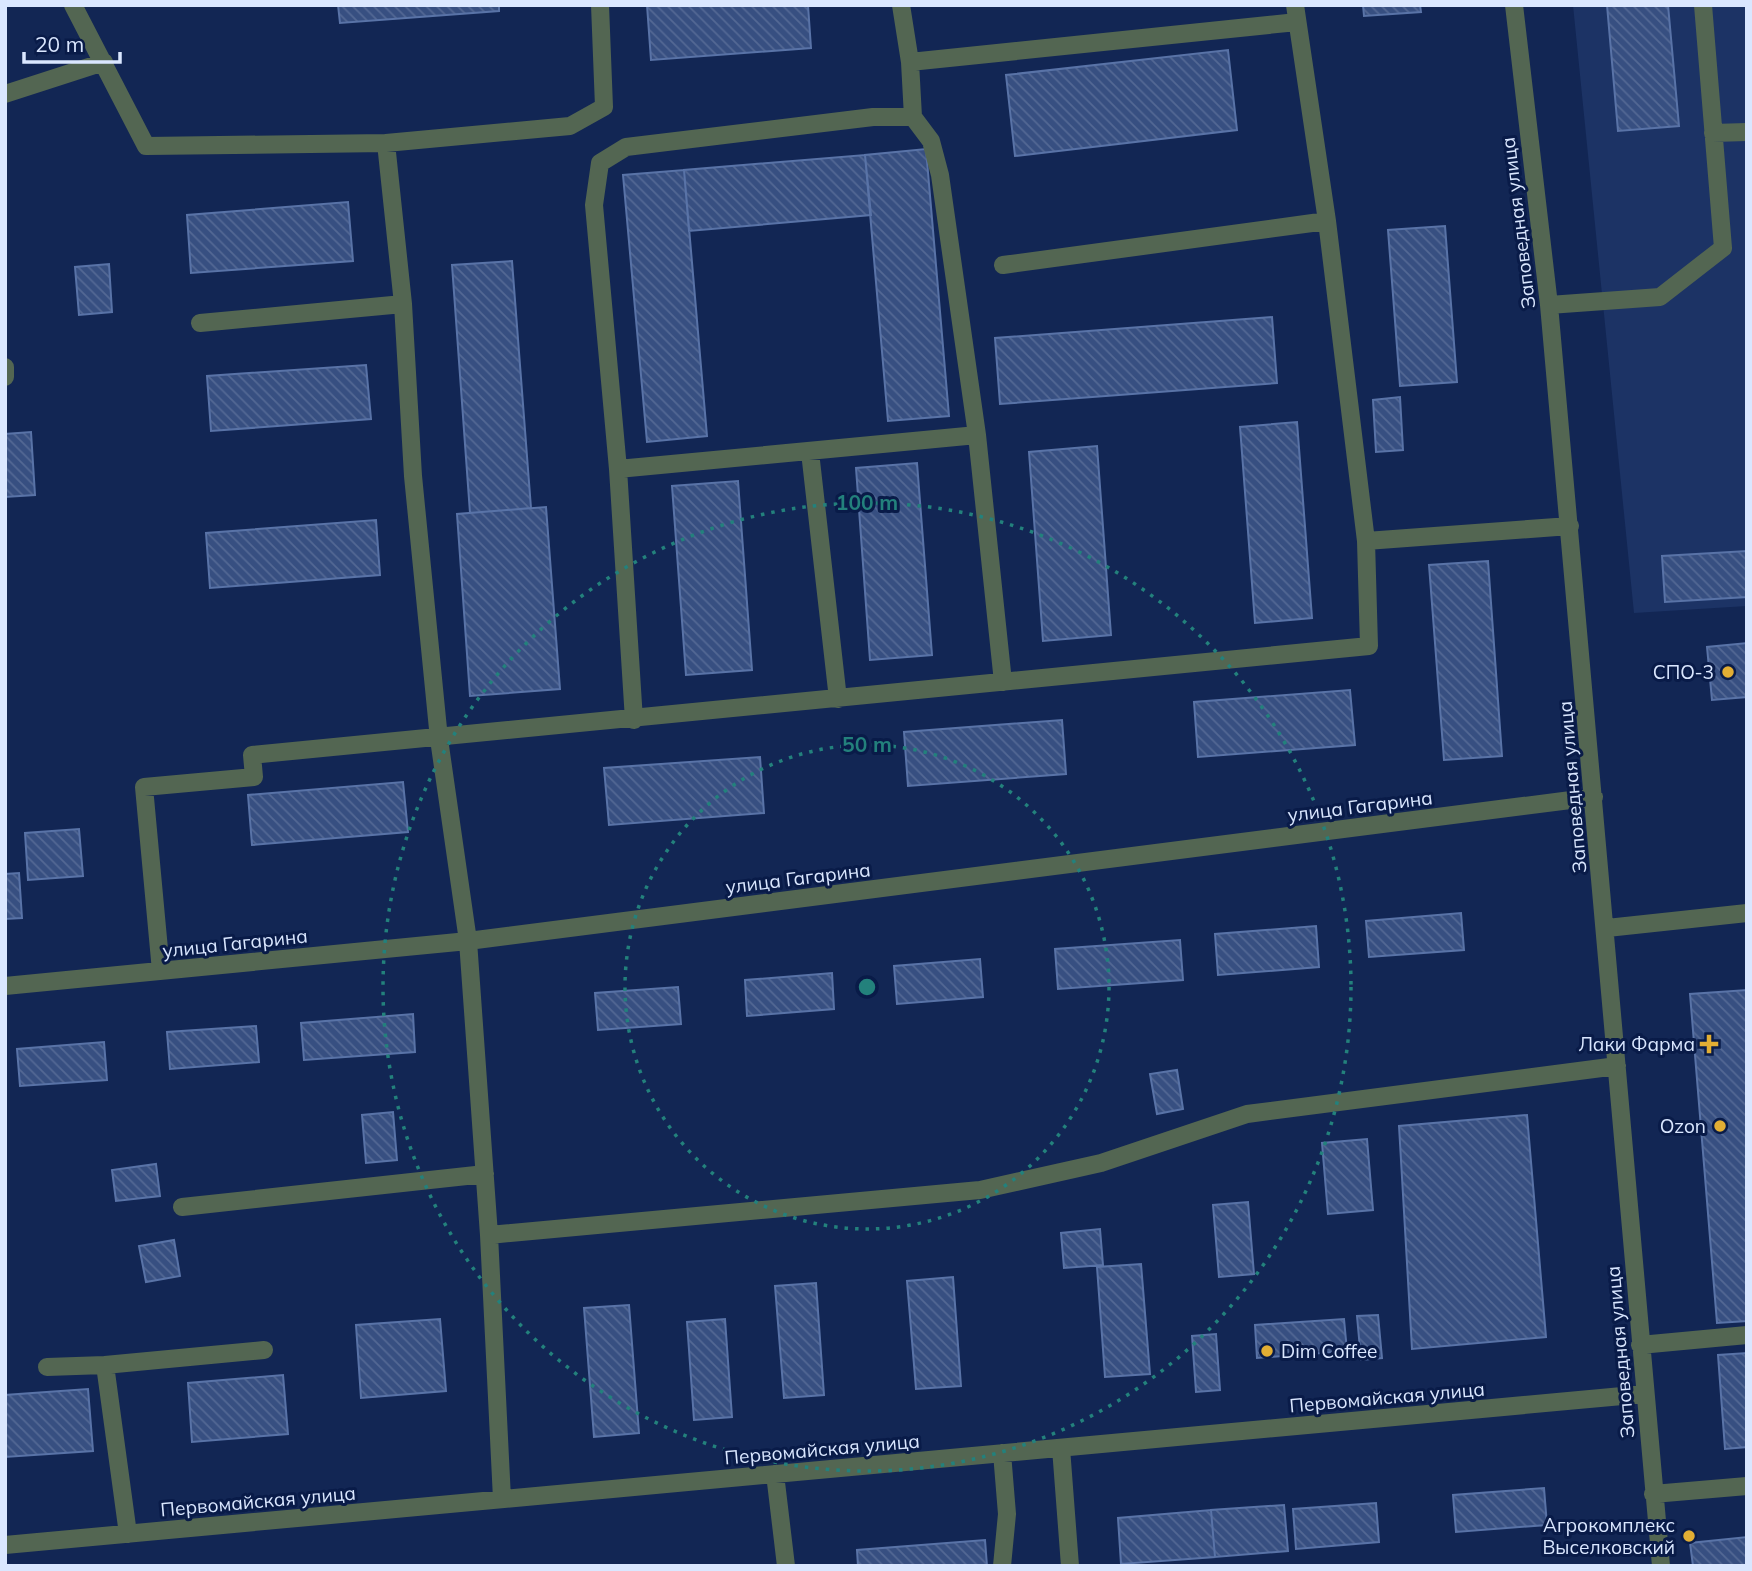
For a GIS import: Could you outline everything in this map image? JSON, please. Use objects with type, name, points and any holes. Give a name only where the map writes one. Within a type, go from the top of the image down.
[{"type":"street","points":[[73,5],[146,146],[386,143],[570,126],[604,107],[600,5]]},
{"type":"street","points":[[901,5],[910,62],[913,117],[931,141],[940,175],[977,435],[1003,682]]},
{"type":"street","name":"Заповедная улица","points":[[1514,5],[1549,305],[1570,526],[1661,1566]]},
{"type":"street","points":[[1549,305],[1660,297],[1723,248],[1703,5]]},
{"type":"street","points":[[161,971],[144,787],[254,776],[252,755],[634,720],[1369,646],[1366,541],[1327,221],[1296,14],[910,62]]},
{"type":"street","points":[[5,94],[104,62]]},
{"type":"street","points":[[634,720],[618,470],[594,205],[600,163],[626,146],[873,117],[913,117]]},
{"type":"street","points":[[1713,133],[1747,132]]},
{"type":"street","points":[[386,143],[403,304],[413,476],[439,739],[468,941],[489,1235],[502,1499]]},
{"type":"street","points":[[1003,265],[1327,221]]},
{"type":"street","points":[[200,323],[403,304]]},
{"type":"street","points":[[5,367],[5,377]]},
{"type":"street","points":[[618,470],[977,435]]},
{"type":"street","points":[[810,452],[838,699]]},
{"type":"street","points":[[1366,541],[1570,526]]},
{"type":"street","name":"улица Гагарина","points":[[5,986],[468,941],[1594,797]]},
{"type":"street","points":[[1606,928],[1747,914]]},
{"type":"street","points":[[489,1235],[980,1190],[1101,1163],[1247,1114],[1617,1066]]},
{"type":"street","points":[[182,1207],[485,1174]]},
{"type":"street","points":[[1640,1345],[1747,1335]]},
{"type":"street","points":[[47,1367],[106,1365],[264,1350]]},
{"type":"street","points":[[106,1365],[128,1534]]},
{"type":"street","name":"Первомайская улица","points":[[5,1545],[1644,1394]]},
{"type":"street","points":[[1061,1448],[1070,1566]]},
{"type":"street","points":[[1002,1453],[1007,1514],[1002,1566]]},
{"type":"street","points":[[775,1474],[786,1566]]},
{"type":"street","points":[[1653,1494],[1747,1486]]},
{"type":"shaded area","points":[[1573,5],[1747,5],[1747,606],[1634,613]]},
{"type":"building","points":[[338,5],[499,5],[499,11],[340,23]]},
{"type":"building","points":[[647,5],[808,5],[811,48],[651,60]]},
{"type":"building","points":[[1363,5],[1420,5],[1421,12],[1364,16]]},
{"type":"building","points":[[1607,5],[1668,5],[1679,126],[1618,131]]},
{"type":"building","points":[[1228,50],[1237,130],[1015,156],[1006,75]]},
{"type":"building","points":[[926,149],[949,416],[888,421],[865,155]]},
{"type":"building","points":[[865,155],[871,215],[689,231],[684,170]]},
{"type":"building","points":[[684,170],[707,436],[647,442],[623,175]]},
{"type":"building","points":[[348,202],[353,261],[191,273],[187,215]]},
{"type":"building","points":[[1445,226],[1457,382],[1400,386],[1388,230]]},
{"type":"building","points":[[512,261],[531,508],[470,513],[452,265]]},
{"type":"building","points":[[109,264],[112,312],[79,315],[75,267]]},
{"type":"building","points":[[1272,317],[1277,383],[1000,404],[995,338]]},
{"type":"building","points":[[366,365],[371,419],[211,431],[207,376]]},
{"type":"building","points":[[1400,397],[1403,450],[1376,452],[1373,400]]},
{"type":"building","points":[[1297,422],[1312,618],[1255,623],[1240,427]]},
{"type":"building","points":[[31,432],[35,495],[5,497],[5,434]]},
{"type":"building","points":[[1097,446],[1111,635],[1043,641],[1029,452]]},
{"type":"building","points":[[917,463],[932,655],[870,660],[856,468]]},
{"type":"building","points":[[738,481],[752,670],[686,675],[672,486]]},
{"type":"building","points":[[546,507],[560,689],[470,696],[457,514]]},
{"type":"building","points":[[376,520],[380,575],[210,588],[206,533]]},
{"type":"building","points":[[1747,551],[1747,597],[1665,602],[1662,556]]},
{"type":"building","points":[[1488,561],[1502,756],[1444,760],[1429,565]]},
{"type":"building","name":"СПО-3","points":[[1747,643],[1747,697],[1712,700],[1707,647]]},
{"type":"building","points":[[1350,690],[1355,745],[1198,757],[1194,702]]},
{"type":"building","points":[[1062,720],[1066,774],[908,786],[904,732]]},
{"type":"building","points":[[760,757],[764,813],[609,825],[604,768]]},
{"type":"building","points":[[403,782],[408,832],[252,845],[248,795]]},
{"type":"building","points":[[79,829],[83,876],[28,880],[25,833]]},
{"type":"building","points":[[19,873],[22,918],[5,919],[5,874]]},
{"type":"building","points":[[1461,913],[1464,950],[1369,957],[1366,921]]},
{"type":"building","points":[[1316,926],[1319,967],[1218,975],[1215,934]]},
{"type":"building","points":[[1180,940],[1183,980],[1058,989],[1055,949]]},
{"type":"building","points":[[980,959],[983,997],[897,1004],[894,966]]},
{"type":"building","points":[[832,973],[834,1009],[747,1016],[745,980]]},
{"type":"building","points":[[678,987],[681,1024],[598,1030],[595,993]]},
{"type":"building","points":[[1747,990],[1747,1321],[1717,1323],[1690,994]]},
{"type":"building","points":[[413,1014],[415,1052],[304,1060],[301,1023]]},
{"type":"building","points":[[256,1026],[259,1062],[170,1069],[167,1032]]},
{"type":"building","points":[[104,1042],[107,1080],[20,1086],[17,1049]]},
{"type":"building","points":[[1177,1070],[1183,1109],[1157,1114],[1150,1074]]},
{"type":"building","points":[[393,1112],[397,1160],[366,1163],[362,1115]]},
{"type":"building","points":[[1527,1115],[1546,1337],[1412,1349],[1399,1126]]},
{"type":"building","points":[[1367,1139],[1373,1210],[1328,1214],[1322,1143]]},
{"type":"building","points":[[156,1164],[160,1196],[116,1201],[112,1170]]},
{"type":"building","points":[[1248,1202],[1254,1274],[1219,1277],[1213,1205]]},
{"type":"building","points":[[1100,1229],[1103,1265],[1064,1268],[1061,1233]]},
{"type":"building","points":[[174,1240],[180,1276],[146,1282],[139,1246]]},
{"type":"building","points":[[1141,1264],[1150,1374],[1105,1377],[1097,1267]]},
{"type":"building","points":[[953,1277],[961,1386],[916,1389],[907,1281]]},
{"type":"building","points":[[816,1283],[824,1395],[784,1398],[775,1286]]},
{"type":"building","points":[[629,1305],[639,1433],[594,1437],[584,1308]]},
{"type":"building","points":[[1378,1315],[1382,1358],[1361,1360],[1357,1316]]},
{"type":"building","points":[[440,1319],[446,1391],[361,1398],[356,1325]]},
{"type":"building","points":[[725,1319],[732,1417],[694,1420],[687,1322]]},
{"type":"building","points":[[1344,1319],[1347,1351],[1257,1358],[1255,1325]]},
{"type":"building","points":[[1216,1334],[1220,1390],[1196,1392],[1192,1336]]},
{"type":"building","points":[[1747,1353],[1747,1447],[1725,1449],[1718,1355]]},
{"type":"building","points":[[283,1375],[288,1434],[192,1442],[188,1383]]},
{"type":"building","points":[[88,1389],[93,1451],[5,1457],[5,1395]]},
{"type":"building","points":[[1544,1488],[1547,1525],[1456,1532],[1453,1495]]},
{"type":"building","points":[[1376,1503],[1379,1542],[1296,1549],[1293,1509]]},
{"type":"building","points":[[1284,1505],[1288,1551],[1215,1557],[1211,1510]]},
{"type":"building","points":[[1211,1510],[1215,1557],[1121,1564],[1118,1518]]},
{"type":"building","points":[[1747,1537],[1747,1566],[1693,1566],[1690,1543]]},
{"type":"building","points":[[985,1540],[987,1566],[858,1566],[857,1550]]},
{"type":"place","name":"СПО-3","points":[[1728,672]]},
{"type":"place","name":"Лаки Фарма","points":[[1709,1044]]},
{"type":"place","name":"Ozon","points":[[1720,1126]]},
{"type":"place","name":"Dim Coffee","points":[[1267,1351]]},
{"type":"place","name":"Агрокомплекс Выселковский","points":[[1689,1536]]}]
